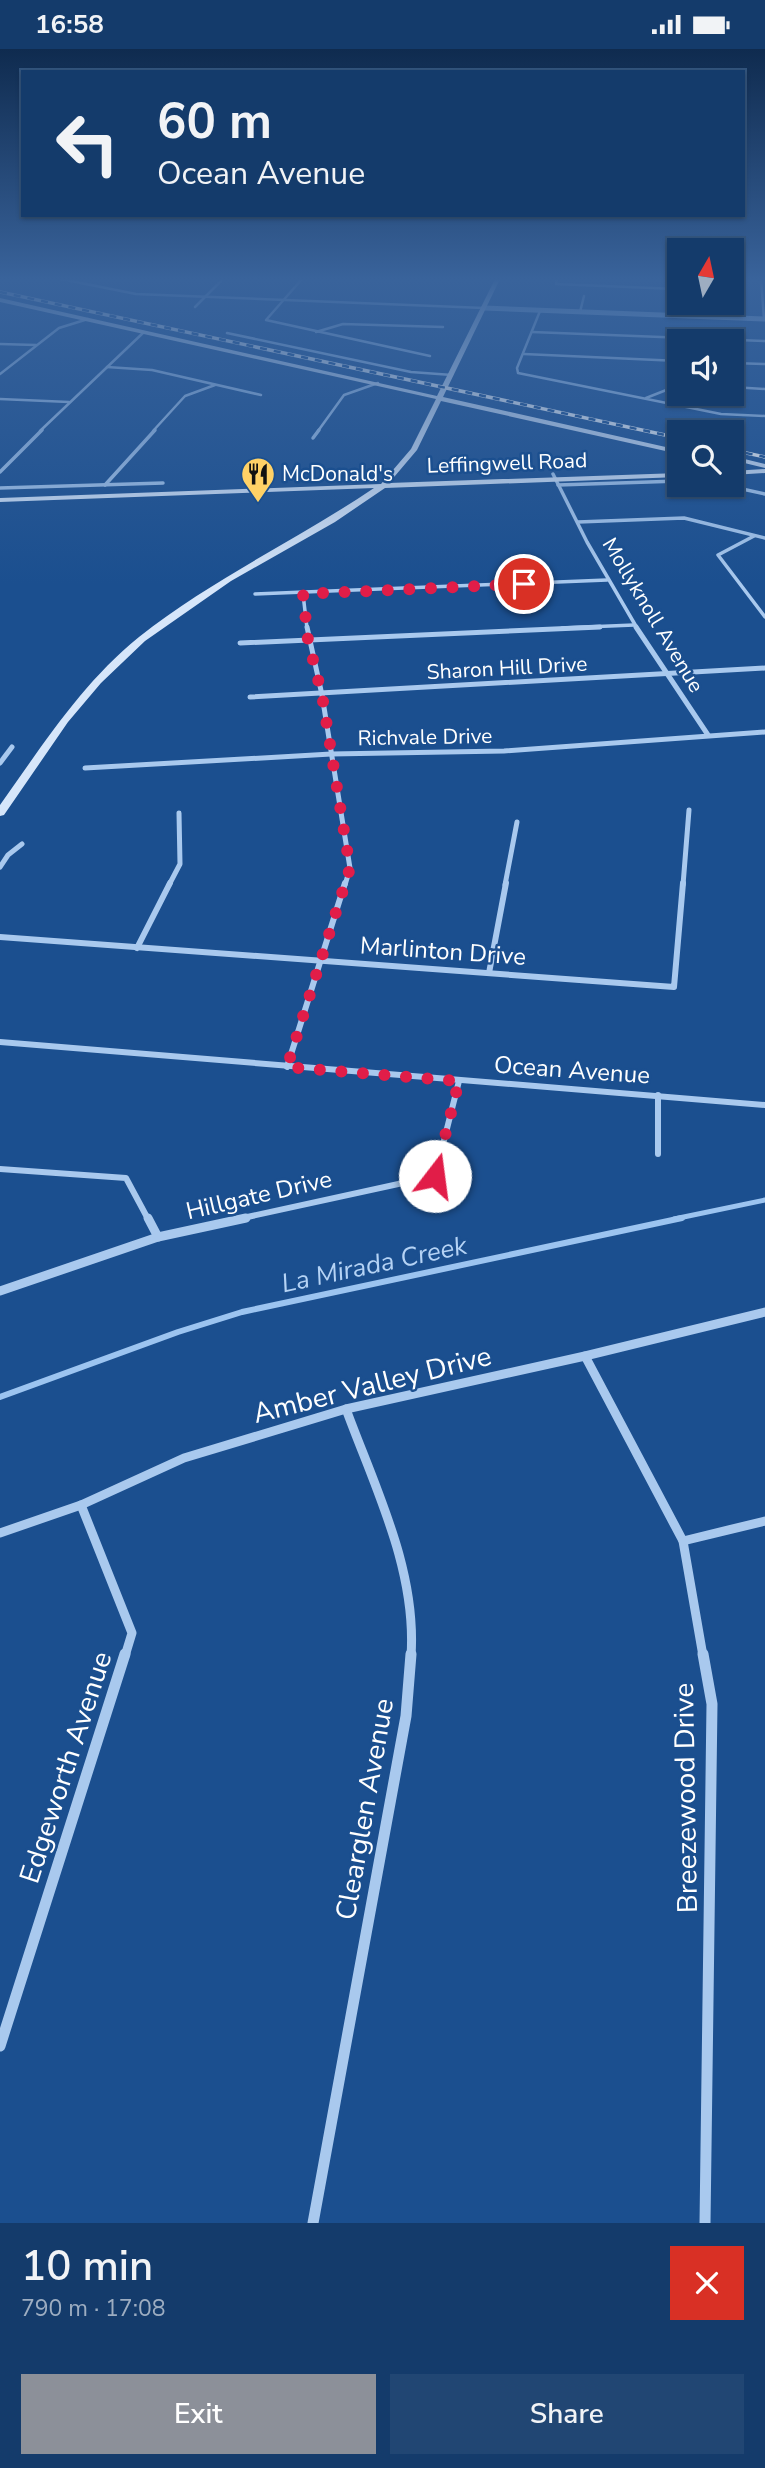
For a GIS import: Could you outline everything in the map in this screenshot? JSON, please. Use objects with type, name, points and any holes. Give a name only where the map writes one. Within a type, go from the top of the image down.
[{"type":"main road","points":[[366,380],[667,448]]},
{"type":"main road","points":[[0,813],[65,720],[98,681],[142,639],[228,579],[352,508],[385,483],[414,450],[449,380]]},
{"type":"main road","points":[[744,462],[765,469]]},
{"type":"main road","points":[[744,467],[765,469]]},
{"type":"main road","points":[[744,468],[765,469]]},
{"type":"main road","name":"Leffingwell Road","points":[[0,497],[555,479],[667,473]]},
{"type":"main road","name":"Leffingwell Road","points":[[0,497],[330,488],[385,483]]},
{"type":"main road","points":[[330,488],[349,489],[359,493],[352,508]]},
{"type":"street","points":[[0,472],[92,380]]},
{"type":"street","points":[[197,380],[261,395]]},
{"type":"street","points":[[554,380],[721,414],[765,416]]},
{"type":"street","points":[[313,438],[344,395],[378,383]]},
{"type":"street","points":[[105,485],[185,396],[216,385]]},
{"type":"street","points":[[744,388],[765,389]]},
{"type":"street","points":[[645,399],[667,390]]},
{"type":"street","points":[[0,399],[69,402]]},
{"type":"street","points":[[555,479],[667,481]]},
{"type":"street","name":"Mollyknoll Avenue","points":[[555,479],[607,580],[666,675],[708,735]]},
{"type":"street","points":[[0,488],[163,483]]},
{"type":"street","points":[[744,489],[765,494]]},
{"type":"street","points":[[578,521],[684,518],[765,538]]},
{"type":"street","points":[[755,536],[718,555],[765,617]]},
{"type":"street","points":[[255,594],[607,580]]},
{"type":"street","points":[[287,1067],[350,868],[322,695],[308,640],[303,594]]},
{"type":"street","points":[[758,607],[765,607]]},
{"type":"street","points":[[240,643],[634,625]]},
{"type":"street","name":"Sharon Hill Drive","points":[[250,697],[765,668]]},
{"type":"street","name":"Richvale Drive","points":[[85,768],[331,754],[504,751],[765,731]]},
{"type":"street","points":[[0,763],[12,747]]},
{"type":"street","name":"Marlinton Drive","points":[[0,937],[674,987],[689,810]]},
{"type":"street","points":[[137,948],[180,864],[179,813]]},
{"type":"street","points":[[489,973],[517,823]]},
{"type":"street","points":[[0,867],[8,855],[22,844]]},
{"type":"street","name":"Ocean Avenue","points":[[0,1042],[765,1105]]},
{"type":"street","name":"Hillgate Drive","points":[[0,1291],[158,1237],[435,1176],[459,1081]]},
{"type":"street","points":[[657,1095],[658,1154]]},
{"type":"street","points":[[0,1169],[126,1178],[158,1237]]},
{"type":"street","name":"Amber Valley Drive","points":[[0,1533],[81,1505],[184,1458],[346,1409],[585,1356],[765,1312]]},
{"type":"street","name":"Breezewood Drive","points":[[585,1356],[683,1541],[712,1703],[705,2223]]},
{"type":"street","name":"Clearglen Avenue","points":[[313,2223],[406,1716],[413,1624],[402,1561],[346,1409]]},
{"type":"street","name":"Edgeworth Avenue","points":[[0,2046],[132,1633],[81,1505]]},
{"type":"street","points":[[683,1541],[765,1521]]},
{"type":"waterway","name":"La Mirada Creek","points":[[674,1219],[765,1200]]},
{"type":"waterway","name":"La Mirada Creek","points":[[0,1397],[178,1332],[242,1312],[682,1218]]},
{"type":"railway","points":[[411,380],[667,435]]},
{"type":"railway","points":[[744,453],[765,457]]},
{"type":"place","name":"McDonald's","points":[[258,504]]},
{"type":"route","points":[[435,1176],[459,1081],[287,1067],[350,868],[322,695],[308,640],[303,594],[524,584]]}]
